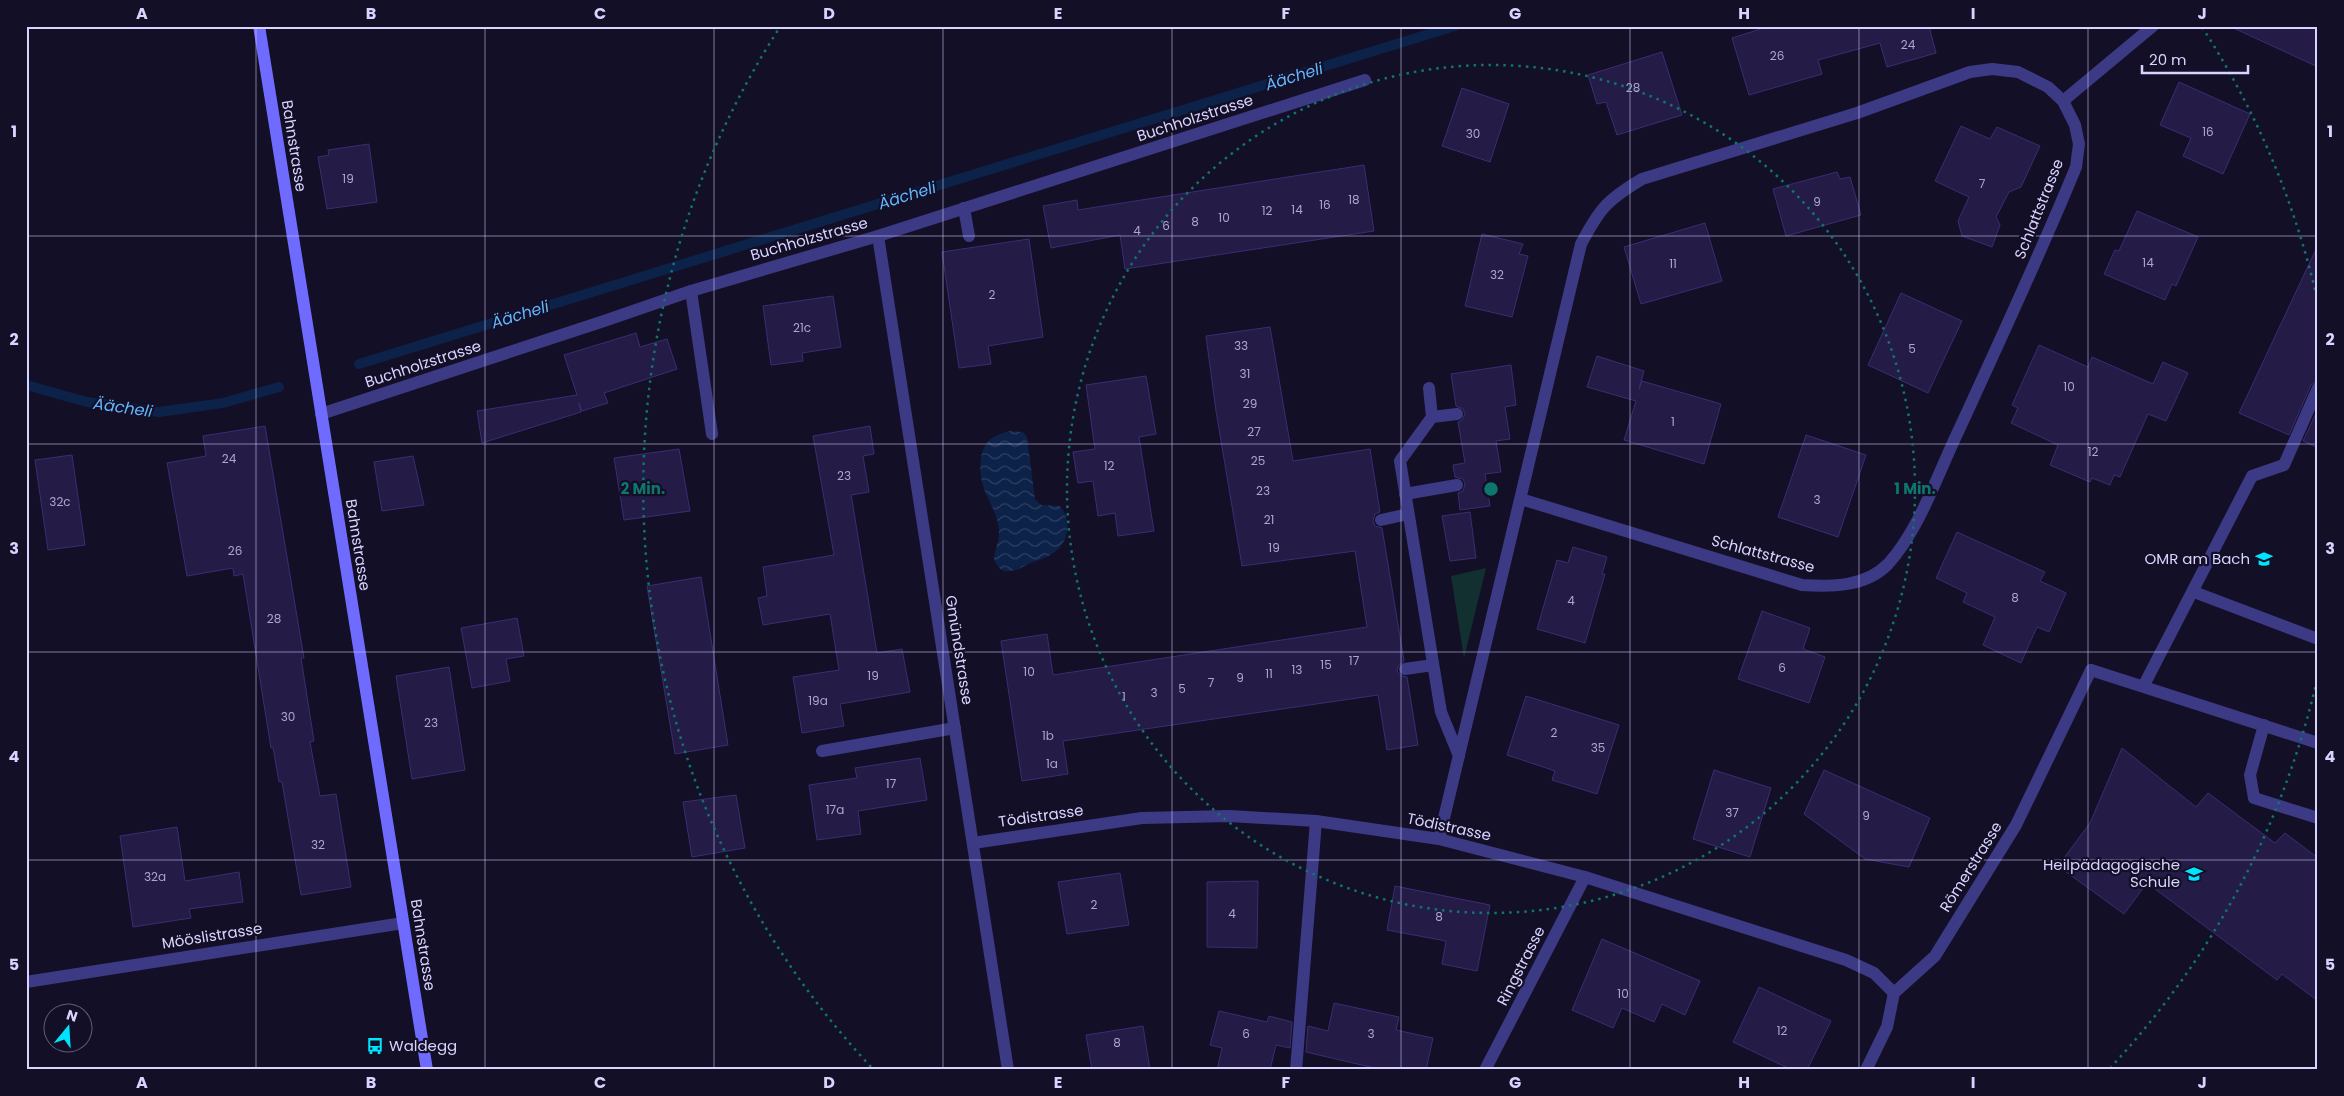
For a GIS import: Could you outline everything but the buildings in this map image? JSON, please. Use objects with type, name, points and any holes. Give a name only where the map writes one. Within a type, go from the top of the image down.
[{"type":"main road","name":"Bahnstrasse","points":[[259,26],[427,1070]]},
{"type":"street","points":[[2063,101],[2153,26]]},
{"type":"street","name":"Schlattstrasse","points":[[1439,839],[1581,244],[1597,214],[1615,196],[1642,179],[1857,113],[1970,72],[1992,70],[2018,72],[2048,87],[2063,101],[2075,125],[2079,144],[2076,167],[2016,305],[1914,526],[1887,565],[1873,574],[1846,585],[1825,587],[1802,585],[1521,500]]},
{"type":"street","name":"Buchholzstrasse","points":[[321,414],[691,291],[878,236],[1365,80]]},
{"type":"street","points":[[964,208],[969,236]]},
{"type":"street","name":"Gmündstrasse","points":[[878,236],[1008,1070]]},
{"type":"street","points":[[691,291],[712,434]]},
{"type":"street","points":[[1429,388],[1432,417],[1400,461],[1441,712],[1459,756]]},
{"type":"street","points":[[2318,388],[2284,465],[2252,476],[2144,686],[2318,743]]},
{"type":"street","points":[[1432,417],[1457,414]]},
{"type":"street","points":[[1405,494],[1457,486]]},
{"type":"street","points":[[1381,520],[1408,514]]},
{"type":"street","points":[[2194,592],[2318,639]]},
{"type":"street","points":[[1405,669],[1433,665]]},
{"type":"street","name":"Römerstrasse","points":[[1894,993],[1935,956],[2016,825],[2091,670],[2144,686]]},
{"type":"street","points":[[2264,725],[2250,775],[2254,798],[2318,818]]},
{"type":"street","points":[[822,751],[955,728]]},
{"type":"street","name":"Tödistrasse","points":[[972,842],[1142,818],[1229,816],[1316,821],[1439,839],[1585,877],[1846,960],[1874,973],[1894,993]]},
{"type":"street","points":[[1296,1070],[1316,821]]},
{"type":"street","name":"Ringstrasse","points":[[1485,1070],[1585,877]]},
{"type":"street","name":"Mööslistrasse","points":[[26,982],[403,923]]},
{"type":"street","points":[[1866,1070],[1887,1027],[1894,993]]},
{"type":"green space","points":[[1486,568],[1464,658],[1451,576]]},
{"type":"water","points":[[1009,431],[1023,432],[1027,437],[1035,499],[1041,505],[1060,506],[1066,517],[1067,529],[1064,541],[1053,553],[1018,569],[1005,571],[998,567],[994,560],[999,536],[998,523],[984,490],[980,470],[984,447],[993,437]]},
{"type":"waterway","name":"Äächeli","points":[[359,364],[1455,26]]},
{"type":"waterway","name":"Äächeli","points":[[26,385],[87,402],[159,412],[223,403],[279,387]]},
{"type":"place","name":"OMR am Bach","points":[[2264,559]]},
{"type":"place","name":"Heilpädagogische Schule","points":[[2194,874]]},
{"type":"place","name":"Waldegg","points":[[375,1046]]}]
